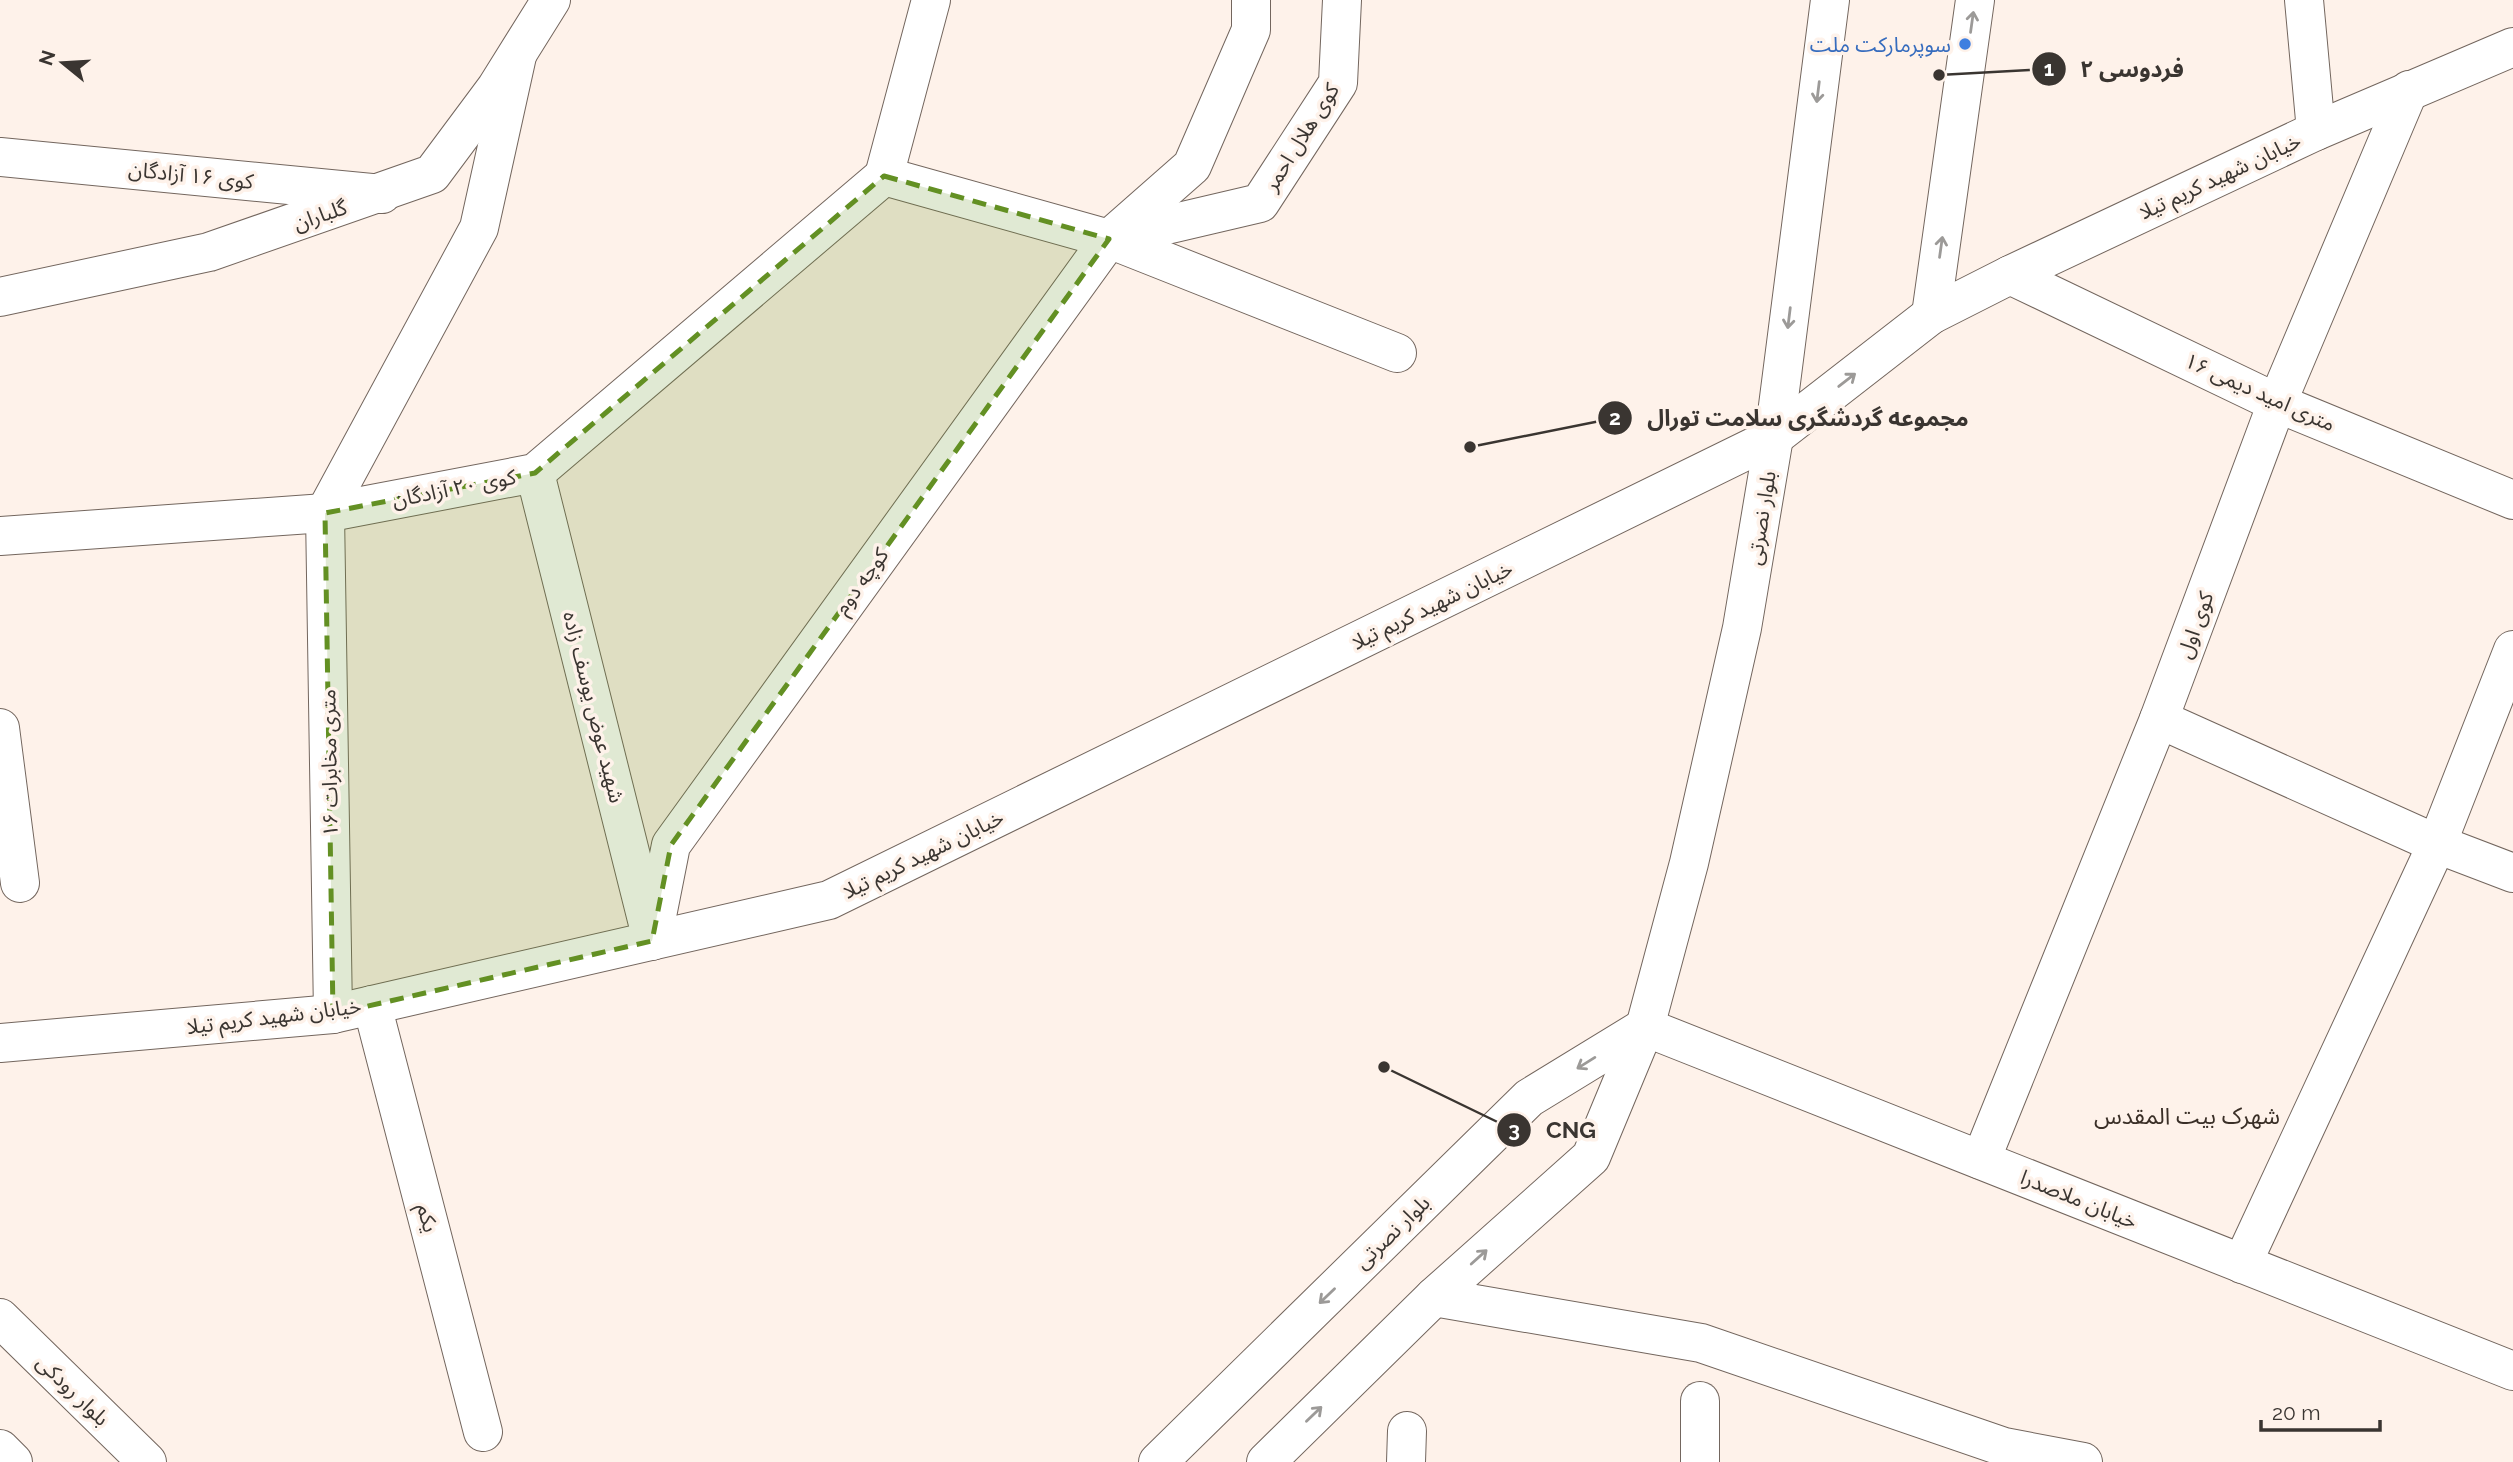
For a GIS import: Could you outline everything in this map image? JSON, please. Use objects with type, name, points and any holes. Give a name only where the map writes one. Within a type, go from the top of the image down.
[{"type":"street","name":"گلباران","points":[[0,297],[209,252],[382,194],[432,174],[496,88],[551,0]]},
{"type":"street","points":[[931,0],[884,176],[1109,239],[1397,353]]},
{"type":"street","name":"کوچه دوم","points":[[652,941],[671,845],[1109,239],[1192,166],[1251,30],[1251,0]]},
{"type":"street","name":"کوی هلال احمر","points":[[1109,239],[1259,203],[1339,83],[1342,0]]},
{"type":"street","name":"بلوار نصرتی","points":[[1266,1462],[1434,1297],[1591,1157],[1645,1027],[1711,771],[1742,628],[1774,437],[1830,0]]},
{"type":"street","points":[[1931,315],[1975,0]]},
{"type":"street","points":[[2304,0],[2316,131]]},
{"type":"street","name":"خیابان شهید کریم تیلا","points":[[0,1043],[333,1014],[829,900],[1774,437],[1931,315],[2316,131],[2513,47]]},
{"type":"street","points":[[325,513],[479,228],[517,54]]},
{"type":"street","name":"کوی اول","points":[[1981,1160],[2160,719],[2277,403],[2409,90]]},
{"type":"street","name":"کوی ۱۶ آزادگان","points":[[0,157],[382,194]]},
{"type":"street","name":"کوی ۲۰ آزادگان","points":[[0,537],[325,513],[536,473],[884,176]]},
{"type":"street","name":"۱۶ متری امید دیمی","points":[[2010,275],[2277,403],[2513,500]]},
{"type":"street","name":"شهید عوض یوسف زاده","points":[[536,473],[652,941]]},
{"type":"street","name":"۱۶ متری مخابرات","points":[[325,513],[333,1014]]},
{"type":"street","points":[[2242,1264],[2437,844],[2513,650]]},
{"type":"street","points":[[2160,719],[2437,844],[2513,873]]},
{"type":"street","points":[[0,728],[20,883]]},
{"type":"street","name":"یکم","points":[[372,1005],[484,1432]]},
{"type":"street","name":"بلوار نصرتی","points":[[1158,1462],[1529,1098],[1645,1027]]},
{"type":"street","name":"خیابان ملاصدرا","points":[[1645,1027],[2513,1371]]},
{"type":"street","points":[[1434,1297],[1701,1343],[2004,1455],[2082,1462]]},
{"type":"street","name":"بلوار رودکی","points":[[0,1318],[147,1462]]},
{"type":"street","points":[[1700,1401],[1700,1462]]},
{"type":"street","points":[[0,1449],[13,1462]]},
{"type":"highlighted area","points":[[884,176],[1109,239],[671,845],[652,941],[333,1014],[325,513],[535,473]]},
{"type":"place","name":"سوپرمارکت ملت","points":[[1965,44]]},
{"type":"place","name":"فردوسی ۲","points":[[1939,75]]},
{"type":"place","name":"مجموعه گردشگری سلامت تورال","points":[[1470,447]]},
{"type":"place","name":"CNG","points":[[1384,1067]]},
{"type":"district","name":"شهرک بیت المقدس","points":[[2187,1115]]}]
